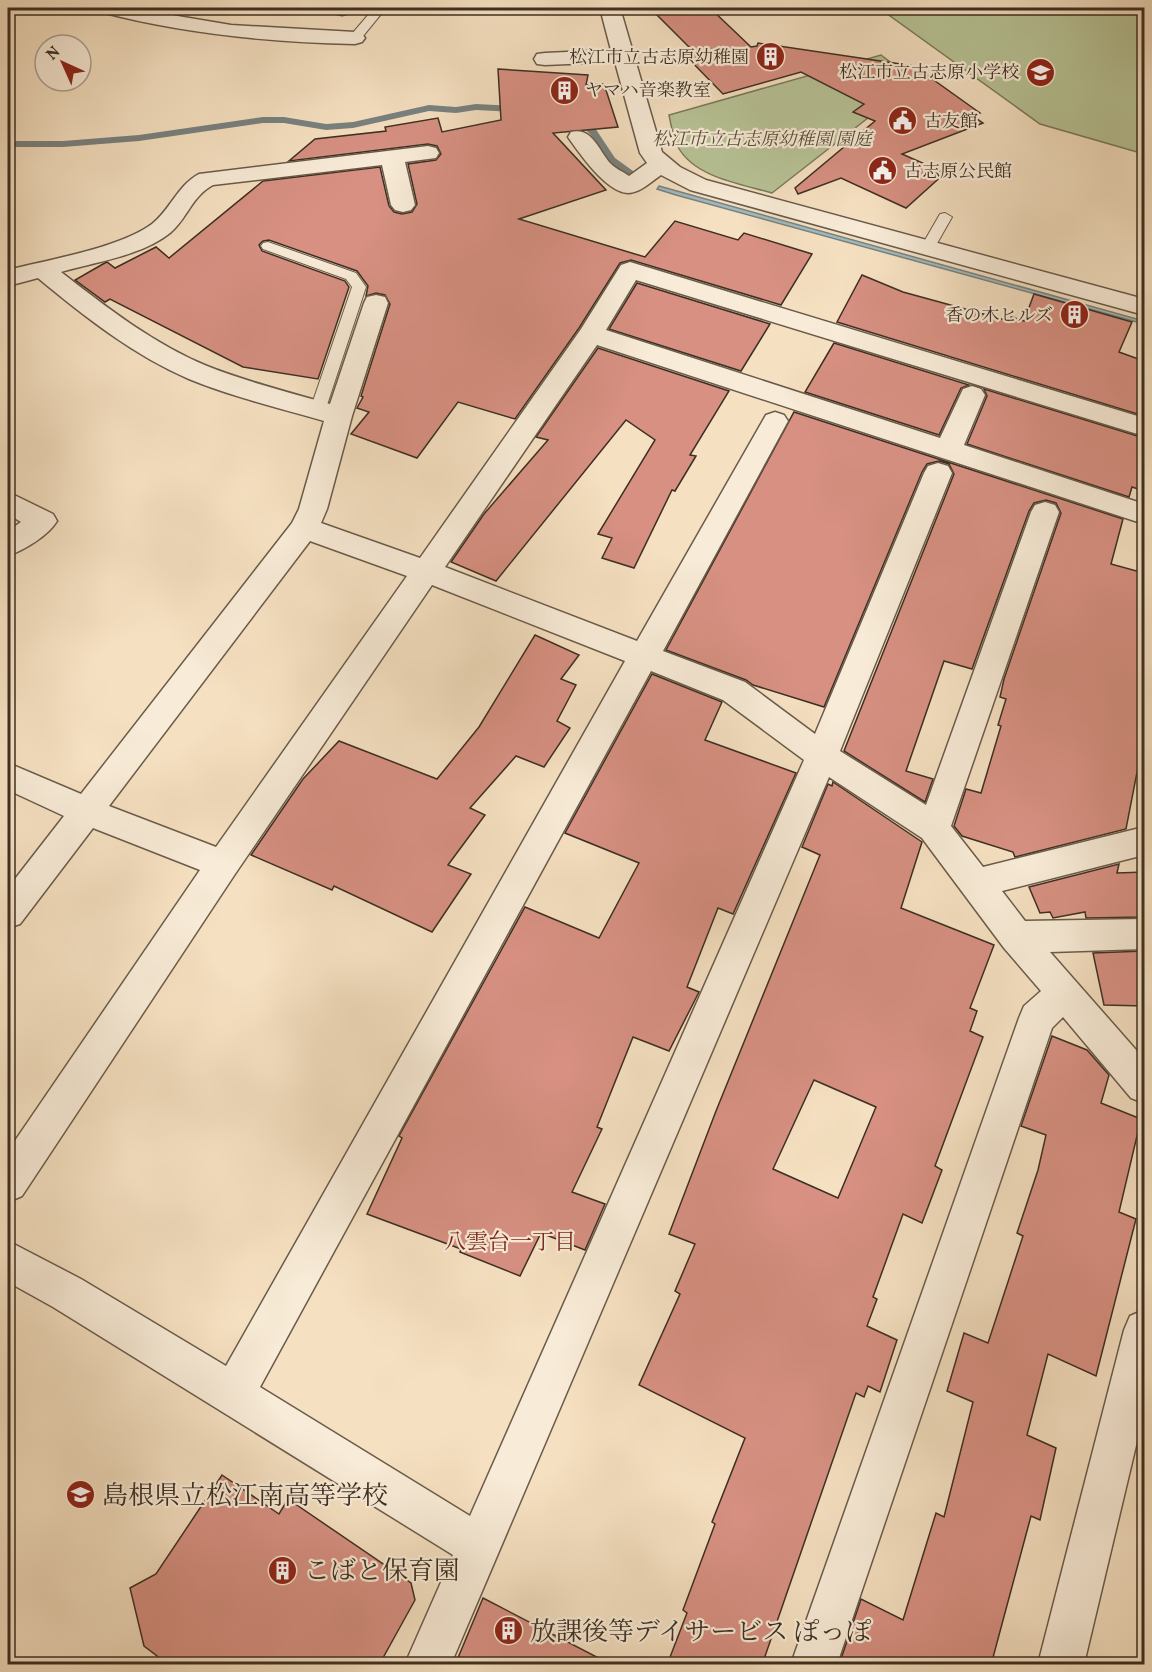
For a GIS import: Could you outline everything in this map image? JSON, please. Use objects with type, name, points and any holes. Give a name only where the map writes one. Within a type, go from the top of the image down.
[{"type":"street","points":[[108,8],[144,18],[200,27],[291,37],[355,38]]},
{"type":"street","points":[[610,8],[651,153],[660,165],[675,176],[698,185],[1144,307]]},
{"type":"street","points":[[545,59],[623,55]]},
{"type":"street","points":[[579,137],[603,169],[629,186],[660,165]]},
{"type":"street","points":[[8,278],[149,236],[169,221],[193,186],[207,179],[428,153]]},
{"type":"street","points":[[392,157],[403,205]]},
{"type":"street","points":[[42,269],[125,329],[178,363],[225,382],[328,413]]},
{"type":"street","points":[[8,1183],[223,864],[591,334],[630,270],[1144,427]]},
{"type":"street","points":[[8,913],[304,528],[313,510],[328,413],[376,303]]},
{"type":"street","points":[[591,334],[943,462],[1144,514]]},
{"type":"street","points":[[428,1665],[822,756],[972,395]]},
{"type":"street","points":[[232,1394],[775,421]]},
{"type":"street","points":[[8,502],[43,522],[8,544]]},
{"type":"street","points":[[934,828],[1045,512]]},
{"type":"street","points":[[304,528],[426,571],[734,691],[822,756],[934,828],[1016,937],[1144,1086]]},
{"type":"street","points":[[8,776],[87,811],[223,864]]},
{"type":"street","points":[[977,883],[1144,841]]},
{"type":"street","points":[[1016,937],[1144,934]]},
{"type":"street","points":[[814,1665],[1037,1018],[1064,993]]},
{"type":"street","points":[[8,1262],[66,1293],[478,1546]]},
{"type":"street","points":[[1060,1665],[1144,1330]]},
{"type":"lane","points":[[355,38],[380,8]]},
{"type":"lane","points":[[928,247],[945,217]]},
{"type":"lane","points":[[268,246],[351,276],[359,287],[328,413]]},
{"type":"green space","name":"松江市立古志原小学校","points":[[879,8],[1144,8],[1144,154],[1040,124]]},
{"type":"green space","name":"松江市立古志原幼稚園 園庭","points":[[881,55],[902,71],[919,78],[772,193],[707,173],[686,158],[676,143],[669,115]]},
{"type":"water","points":[[659,186],[1144,321],[1144,324],[676,195],[657,189]]},
{"type":"building","points":[[650,8],[710,8],[751,47],[757,46],[758,43],[914,66],[980,113],[973,116],[983,123],[902,154],[945,173],[906,208],[841,178],[798,194],[795,188],[875,121],[853,112],[864,104],[801,72],[723,94],[684,54],[694,52]]},
{"type":"building","points":[[498,69],[588,75],[586,85],[604,84],[618,127],[553,133],[606,190],[519,219],[645,257],[675,221],[738,240],[744,233],[812,254],[781,305],[631,260],[620,263],[579,328],[515,419],[458,402],[417,458],[351,434],[369,412],[357,408],[363,397],[361,396],[390,304],[385,295],[376,293],[366,296],[368,286],[357,271],[269,240],[259,245],[262,251],[345,281],[349,287],[318,379],[243,367],[110,299],[105,302],[75,280],[107,262],[115,268],[156,247],[169,258],[263,181],[380,167],[389,206],[394,212],[402,214],[412,212],[417,204],[408,164],[436,160],[441,154],[437,146],[428,144],[289,161],[315,139],[386,131],[385,127],[438,118],[442,132],[501,120]]},
{"type":"building","points":[[862,275],[903,292],[1009,321],[1011,317],[1024,321],[1034,294],[1132,322],[1119,352],[1144,361],[1144,416],[837,322]]},
{"type":"building","points":[[637,283],[770,324],[741,371],[609,329]]},
{"type":"building","points":[[834,343],[969,385],[961,388],[939,435],[805,392]]},
{"type":"building","points":[[598,348],[729,391],[690,455],[696,456],[675,491],[672,490],[634,568],[602,558],[612,538],[598,534],[655,440],[626,420],[496,581],[451,562],[484,514],[548,440],[536,437]]},
{"type":"building","points":[[984,389],[1144,438],[1144,491],[1132,487],[1129,497],[967,444],[987,396]]},
{"type":"building","points":[[794,412],[1123,519],[1111,564],[1144,573],[1144,763],[1139,762],[1126,829],[1015,857],[1013,852],[962,836],[954,826],[966,789],[981,793],[1001,726],[998,725],[1006,699],[1000,697],[1004,679],[1061,513],[1056,503],[1046,500],[1034,503],[1029,511],[972,669],[944,661],[906,771],[933,779],[925,802],[844,751],[954,474],[949,464],[939,461],[927,464],[922,472],[824,707],[753,685],[746,680],[666,650]]},
{"type":"building","points":[[535,635],[579,655],[561,679],[576,685],[557,721],[570,728],[544,767],[516,756],[470,808],[485,815],[448,865],[471,874],[432,932],[334,886],[332,890],[251,855],[303,779],[339,741],[437,779],[479,727]]},
{"type":"building","points":[[652,674],[722,702],[705,740],[796,773],[733,914],[718,908],[687,987],[699,992],[669,1051],[633,1037],[597,1127],[602,1129],[572,1192],[605,1204],[585,1250],[541,1233],[520,1276],[460,1252],[461,1249],[367,1214],[402,1138],[399,1136],[525,907],[599,938],[639,863],[565,833]]},
{"type":"building","points":[[833,782],[922,842],[901,908],[994,945],[970,1008],[977,1011],[970,1031],[983,1037],[935,1166],[942,1170],[922,1223],[903,1214],[873,1297],[877,1299],[867,1326],[897,1340],[880,1392],[868,1386],[864,1397],[856,1393],[762,1665],[667,1665],[687,1613],[683,1610],[715,1524],[712,1522],[745,1438],[639,1385],[680,1294],[675,1291],[695,1244],[669,1234],[716,1111],[820,855],[802,847],[828,784],[832,786]],"holes":[[[814,1080],[876,1107],[838,1198],[773,1169]]]},
{"type":"building","points":[[1119,864],[1117,873],[1144,872],[1144,917],[1086,918],[1085,912],[1053,918],[1050,912],[1040,913],[1029,887]]},
{"type":"building","points":[[1144,951],[1144,1006],[1104,1005],[1093,953]]},
{"type":"building","points":[[1052,1036],[1087,1050],[1109,1075],[1101,1103],[1141,1119],[1119,1212],[1136,1219],[1096,1376],[1048,1354],[1027,1435],[1056,1448],[1040,1520],[1031,1516],[991,1665],[839,1665],[861,1599],[903,1620],[936,1513],[944,1517],[973,1402],[947,1391],[964,1333],[988,1343],[1023,1236],[1017,1233],[1038,1170],[1046,1135],[1021,1126]]},
{"type":"building","name":"こばと保育園","points":[[222,1475],[279,1514],[288,1499],[411,1583],[415,1600],[379,1665],[169,1665],[144,1646],[130,1588],[156,1574]]},
{"type":"building","name":"放課後等デイサービス ぽっぽ","points":[[483,1598],[612,1665],[455,1665]]},
{"type":"waterway","points":[[8,144],[63,144],[139,138],[263,120],[284,120],[326,127],[353,125],[429,108],[517,109]]},
{"type":"waterway","points":[[576,121],[592,130],[612,160],[630,173]]},
{"type":"place","name":"松江市立古志原幼稚園","points":[[770,57]]},
{"type":"place","name":"松江市立古志原小学校","points":[[1040,72]]},
{"type":"place","name":"ヤマハ音楽教室","points":[[564,90]]},
{"type":"place","name":"古友館","points":[[903,121]]},
{"type":"place","name":"古志原公民館","points":[[883,171]]},
{"type":"place","name":"香の木ヒルズ","points":[[1074,315]]},
{"type":"place","name":"島根県立松江南高等学校","points":[[81,1495]]},
{"type":"place","name":"こばと保育園","points":[[283,1570]]},
{"type":"place","name":"放課後等デイサービス ぽっぽ","points":[[509,1631]]},
{"type":"district","name":"八雲台一丁目","points":[[510,1241]]}]
